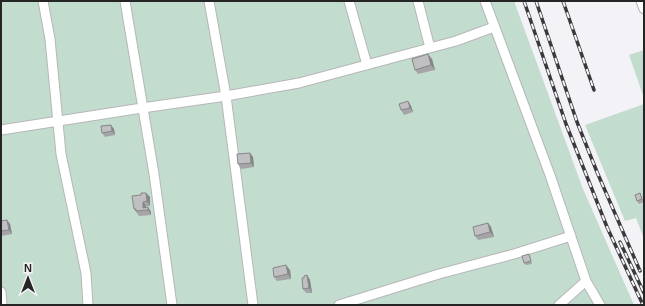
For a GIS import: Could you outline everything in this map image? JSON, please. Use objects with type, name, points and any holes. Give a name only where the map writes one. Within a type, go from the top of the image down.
[{"type":"street","points":[[43,1],[50,39],[61,154],[86,273],[88,305]]},
{"type":"street","points":[[125,1],[154,174],[172,305]]},
{"type":"street","points":[[208,1],[226,96],[253,305]]},
{"type":"street","points":[[349,1],[367,65]]},
{"type":"street","points":[[418,1],[430,48]]},
{"type":"street","points":[[485,1],[548,168],[586,281],[600,305]]},
{"type":"street","points":[[641,1],[644,9]]},
{"type":"street","points":[[1,130],[226,96],[299,83],[456,41],[494,27]]},
{"type":"street","points":[[339,305],[439,274],[514,254],[571,236]]},
{"type":"street","points":[[558,305],[586,281]]},
{"type":"street","points":[[1,292],[2,305]]},
{"type":"green space","points":[[1,1],[514,1],[583,189],[634,305],[1,305]]},
{"type":"green space","points":[[644,50],[644,98],[629,55]]},
{"type":"green space","points":[[644,104],[644,239],[636,218],[625,221],[585,125]]},
{"type":"building","points":[[428,54],[431,65],[415,70],[412,59]]},
{"type":"building","points":[[408,101],[410,108],[401,110],[399,104]]},
{"type":"building","points":[[111,125],[112,131],[102,133],[101,126]]},
{"type":"building","points":[[250,153],[251,163],[238,164],[237,154]]},
{"type":"building","points":[[141,193],[146,193],[147,201],[143,202],[143,208],[148,207],[148,210],[136,211],[136,209],[134,209],[132,196],[141,195]]},
{"type":"building","points":[[640,193],[642,199],[637,201],[635,195]]},
{"type":"building","points":[[7,220],[9,230],[1,231],[1,221]]},
{"type":"building","points":[[488,223],[490,232],[475,236],[473,227]]},
{"type":"building","points":[[529,254],[531,261],[524,263],[522,256]]},
{"type":"building","points":[[286,265],[288,274],[274,277],[273,268]]},
{"type":"building","points":[[307,275],[309,288],[303,289],[302,278]]},
{"type":"railway","points":[[524,1],[566,124],[607,227],[643,305]]},
{"type":"railway","points":[[536,1],[577,122],[640,271]]},
{"type":"railway","points":[[563,1],[594,90]]},
{"type":"railway","points":[[620,242],[644,293]]}]
